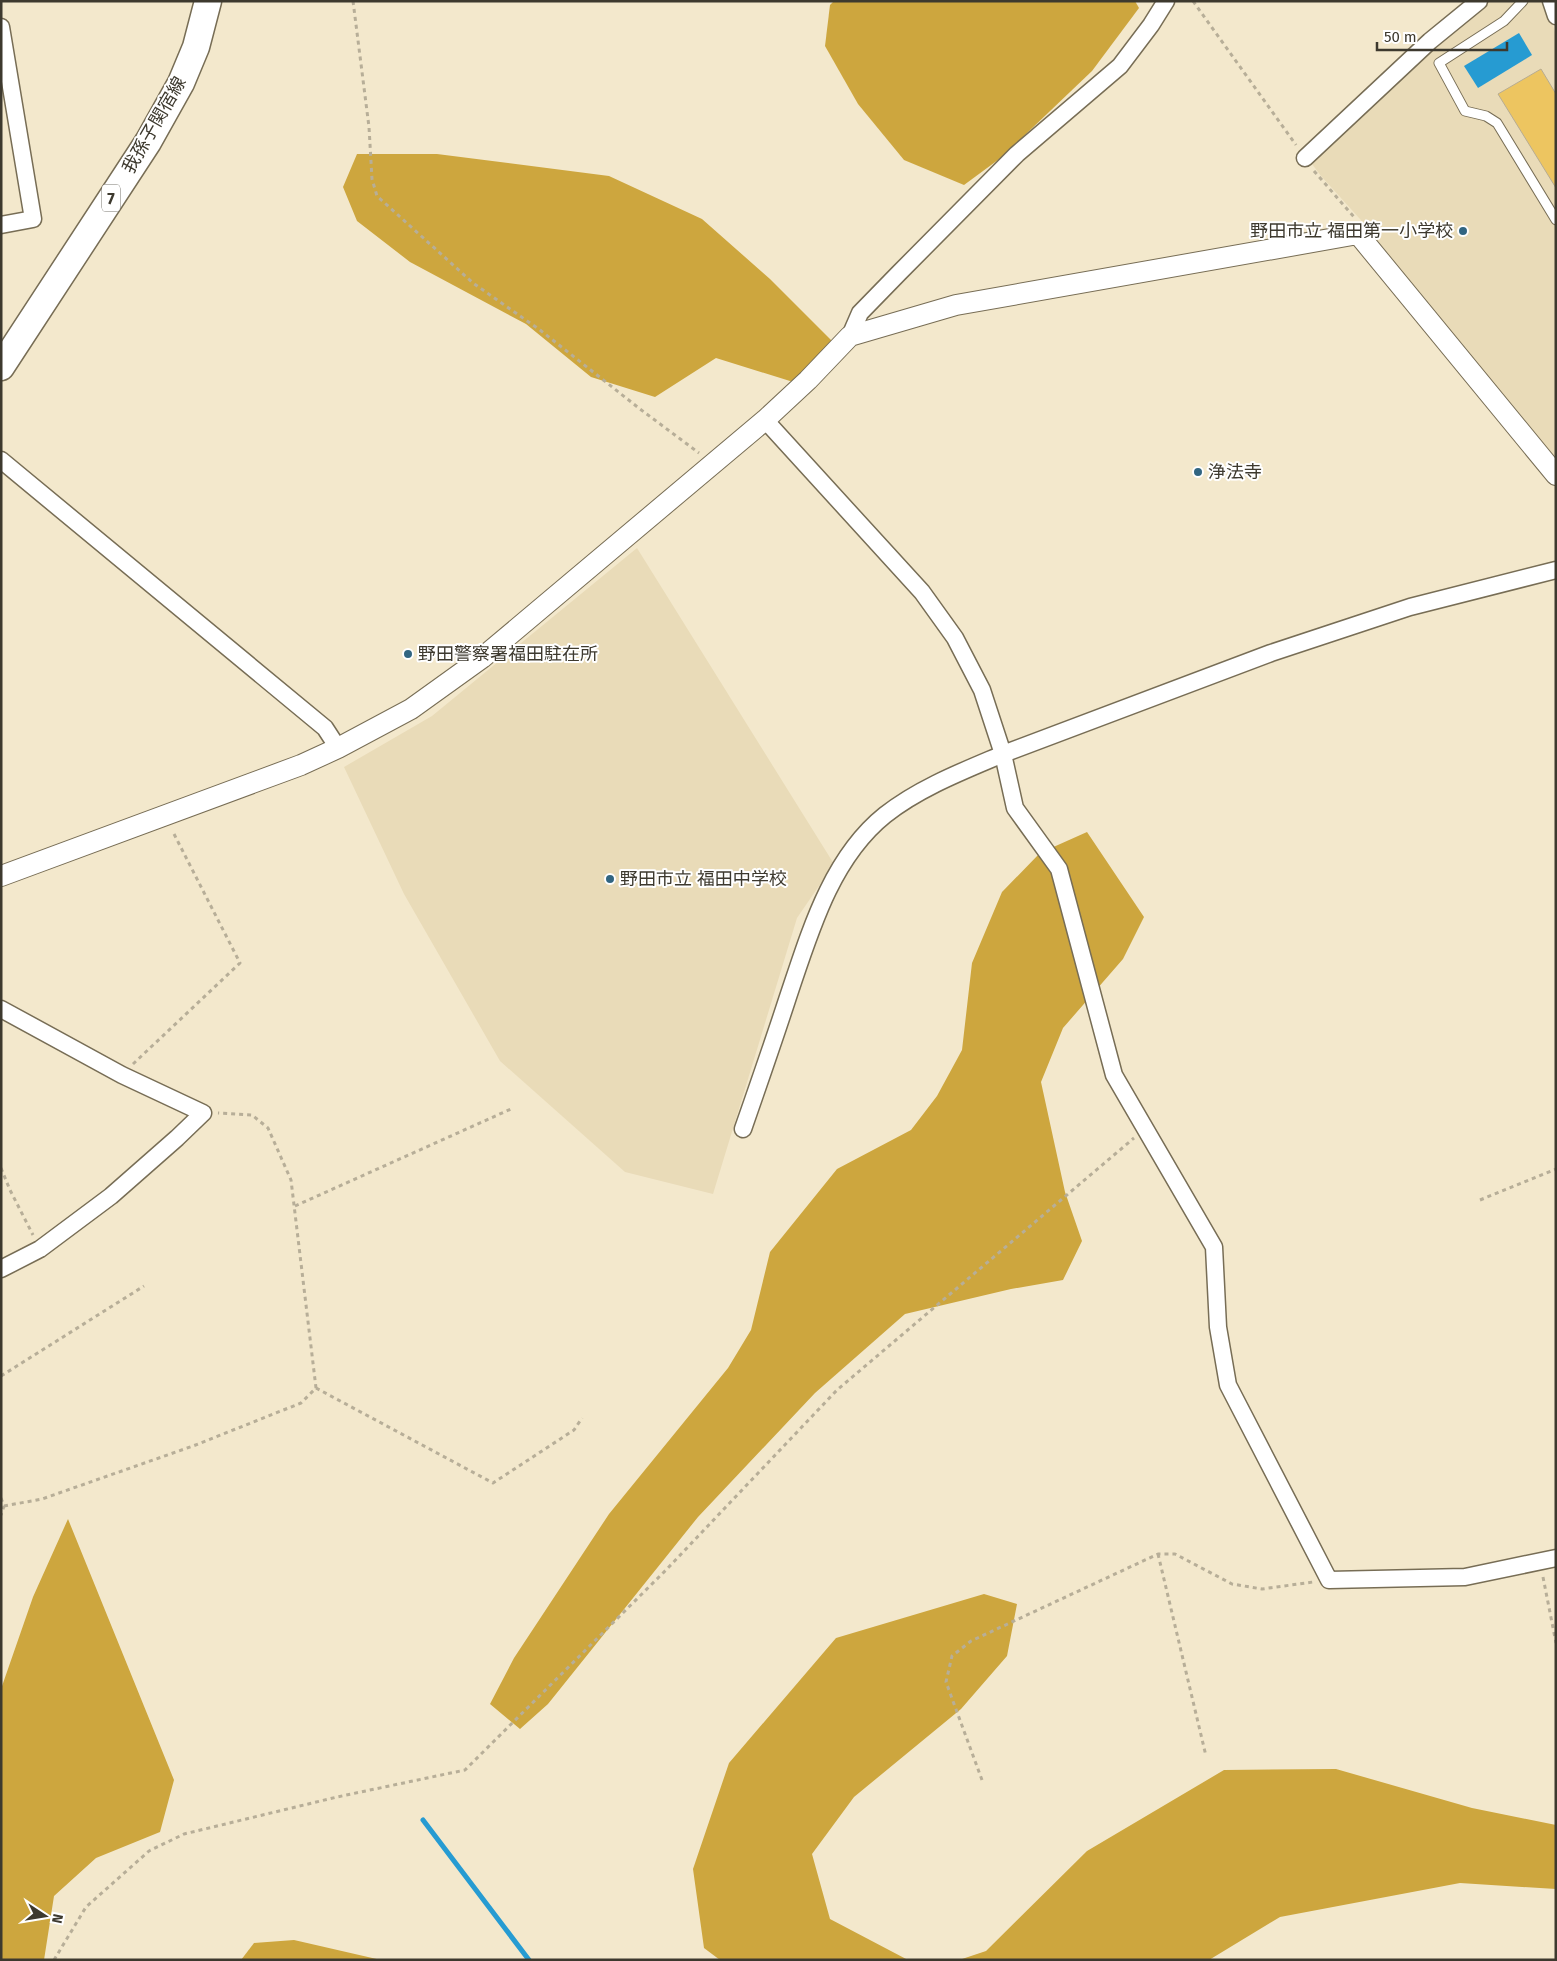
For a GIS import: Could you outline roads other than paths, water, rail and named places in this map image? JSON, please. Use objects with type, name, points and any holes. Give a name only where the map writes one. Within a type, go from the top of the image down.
[{"type":"main road","name":"我孫子関宿線","points":[[1,367],[148,142],[181,83],[196,47],[208,1]]},
{"type":"street","points":[[1,876],[301,765],[338,748],[411,709],[482,658],[765,420],[808,380],[850,336],[860,313],[926,245],[1017,154],[1120,66],[1151,25],[1166,1]]},
{"type":"street","points":[[1305,158],[1430,41],[1479,1]]},
{"type":"street","points":[[1551,1],[1556,16]]},
{"type":"street","points":[[1,27],[33,219],[1,225]]},
{"type":"street","points":[[850,336],[956,305],[1358,234],[1556,475]]},
{"type":"street","points":[[765,420],[922,592],[955,638],[982,690],[1003,754],[1015,808],[1059,869],[1068,896],[1114,1075],[1214,1247],[1218,1327],[1228,1385],[1329,1580],[1465,1577],[1548,1560]]},
{"type":"street","points":[[1,460],[324,728],[338,748]]},
{"type":"street","points":[[743,1129],[810,933],[831,885],[866,832],[884,815],[905,801],[966,770],[1003,754],[1272,653],[1410,607],[1556,570]]},
{"type":"street","points":[[1,1009],[122,1075],[203,1113],[111,1196],[40,1249],[1,1269]]},
{"type":"lane","points":[[1523,1],[1504,21],[1439,63],[1465,110],[1486,116],[1497,123],[1556,220]]},
{"type":"water","points":[[1519,33],[1532,55],[1478,88],[1464,66]]},
{"type":"waterway","points":[[423,1820],[529,1960]]},
{"type":"place","name":"野田市立 福田第一小学校","points":[[1463,231]]},
{"type":"place","name":"浄法寺","points":[[1198,472]]},
{"type":"place","name":"野田警察署福田駐在所","points":[[408,654]]},
{"type":"place","name":"野田市立 福田中学校","points":[[610,879]]}]
